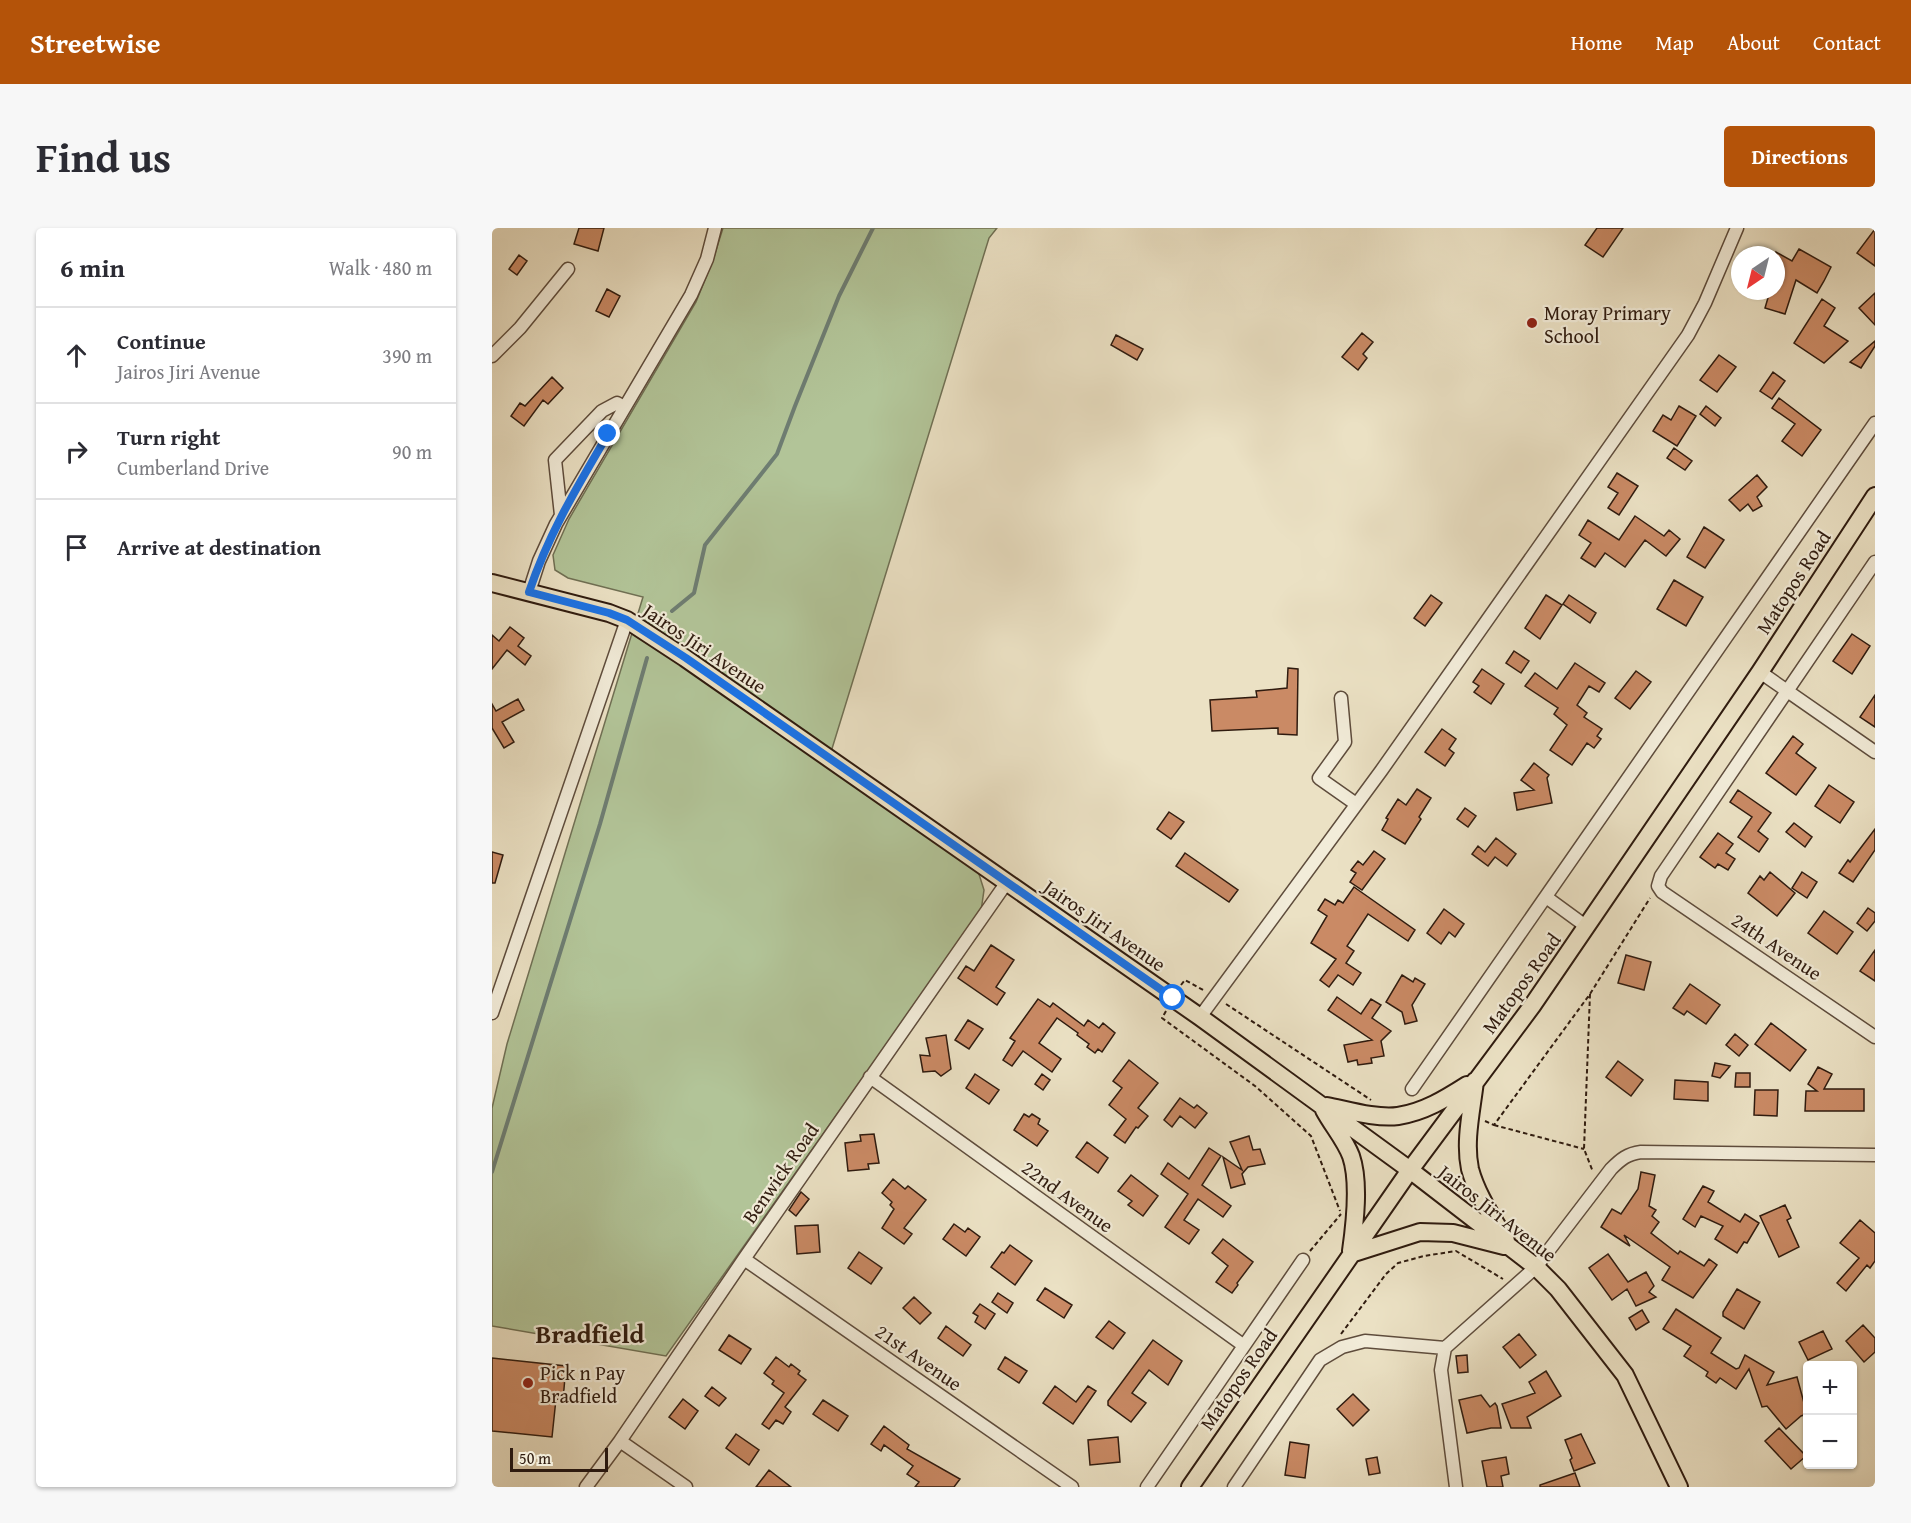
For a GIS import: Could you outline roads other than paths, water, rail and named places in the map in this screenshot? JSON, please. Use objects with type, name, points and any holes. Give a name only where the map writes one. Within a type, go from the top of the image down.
[{"type":"main road","name":"Matopos Road","points":[[1190,1487],[1410,1170],[1532,1006],[1587,927],[1760,672],[1875,496]]},
{"type":"main road","name":"Jairos Jiri Avenue","points":[[492,583],[609,613],[627,620],[686,658],[1173,998],[1410,1170],[1536,1267],[1558,1289],[1625,1375],[1679,1487]]},
{"type":"main road","points":[[1476,1080],[1468,1154],[1470,1170],[1482,1198],[1510,1247]]},
{"type":"main road","points":[[1320,1104],[1365,1113],[1396,1116],[1443,1101],[1476,1080]]},
{"type":"main road","points":[[1320,1104],[1351,1155],[1356,1189],[1351,1254],[1420,1232],[1453,1233],[1510,1247]]},
{"type":"street","points":[[529,592],[539,561],[561,515],[691,295],[707,260],[715,228]]},
{"type":"street","points":[[1200,1017],[1356,804],[1688,335],[1699,318],[1737,228]]},
{"type":"street","points":[[492,356],[520,328],[568,269]]},
{"type":"street","points":[[561,515],[555,460],[602,411],[617,403],[624,407]]},
{"type":"street","points":[[1412,1089],[1875,423]]},
{"type":"street","points":[[1788,692],[1875,562]]},
{"type":"street","points":[[492,1013],[627,620]]},
{"type":"street","points":[[1760,672],[1875,752]]},
{"type":"street","name":"24th Avenue","points":[[1788,692],[1660,876],[1658,886],[1662,891],[1875,1036]]},
{"type":"street","points":[[1341,698],[1345,742],[1319,778],[1356,804]]},
{"type":"street","name":"Benwick Road","points":[[586,1487],[1007,882]]},
{"type":"street","points":[[1546,897],[1587,927]]},
{"type":"street","name":"22nd Avenue","points":[[870,1077],[1243,1346]]},
{"type":"street","points":[[1456,1487],[1441,1370],[1445,1347],[1536,1267],[1622,1158],[1641,1152],[1875,1155]]},
{"type":"street","name":"21st Avenue","points":[[744,1259],[1072,1487]]},
{"type":"street","points":[[1147,1487],[1303,1260]]},
{"type":"street","points":[[1234,1487],[1320,1360],[1342,1347],[1365,1341],[1445,1347]]},
{"type":"street","points":[[620,1441],[686,1487]]},
{"type":"waterway","points":[[672,611],[694,593],[705,545],[777,454],[839,296],[873,228]]},
{"type":"waterway","points":[[492,1172],[600,824],[647,658]]},
{"type":"place","name":"Moray Primary School","points":[[1532,323]]},
{"type":"place","name":"Pick n Pay Bradfield","points":[[528,1383]]},
{"type":"district","name":"Bradfield","points":[[590,1333]]}]
